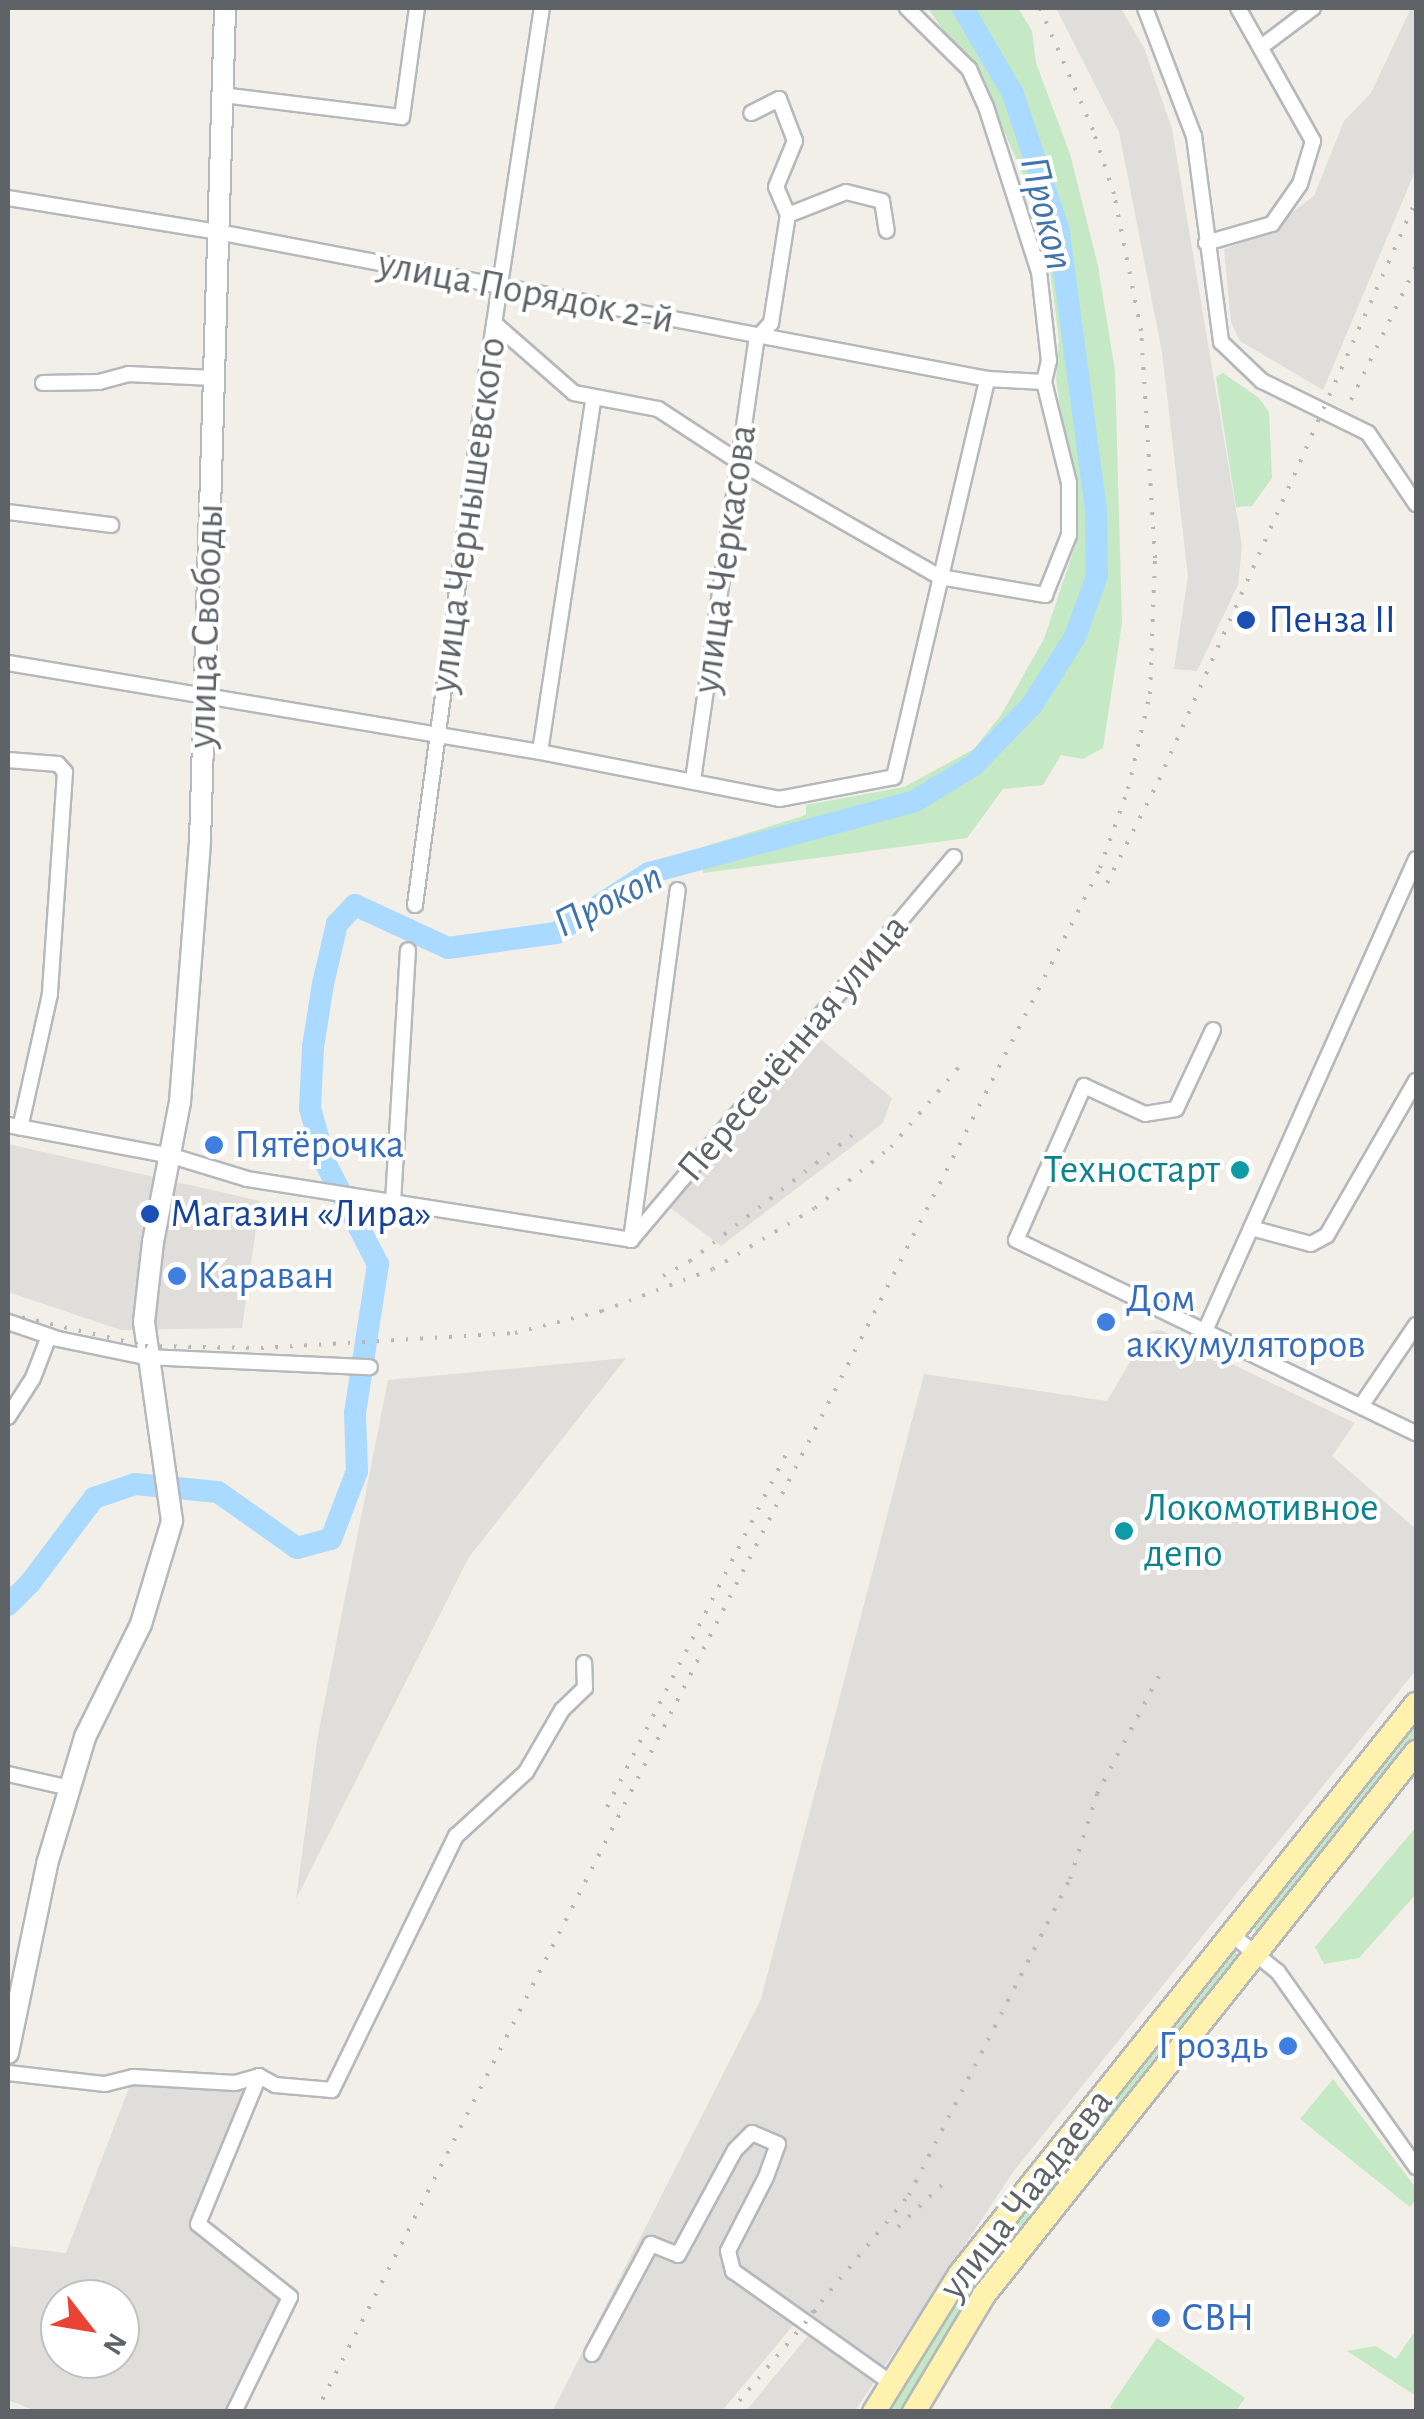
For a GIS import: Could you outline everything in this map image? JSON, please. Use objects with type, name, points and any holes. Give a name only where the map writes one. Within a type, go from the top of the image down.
[{"type":"main road","name":"улица Свободы","points":[[70,1788],[85,1736],[141,1624],[172,1521],[144,1322],[152,1242],[172,1156],[200,842],[226,8]]},
{"type":"main road","name":"улица Чаадаева","points":[[874,2412],[960,2274],[1416,1704]]},
{"type":"main road","name":"улица Чаадаева","points":[[914,2412],[984,2295],[1416,1752]]},
{"type":"main road","points":[[8,2053],[47,1864],[70,1788]]},
{"type":"street","points":[[222,96],[402,117],[418,8]]},
{"type":"street","name":"улица Чернышевского","points":[[415,905],[499,287],[542,8]]},
{"type":"street","points":[[494,323],[574,393],[658,409],[739,462],[940,577],[1045,595],[1068,535],[1069,483],[1044,382],[1049,360],[1039,272],[986,107],[969,69],[908,8]]},
{"type":"street","points":[[1145,8],[1194,136],[1220,342],[1262,381],[1368,433],[1416,504]]},
{"type":"street","points":[[1206,243],[1272,224],[1300,184],[1314,141],[1238,8]]},
{"type":"street","points":[[1261,47],[1313,8]]},
{"type":"street","name":"улица Черкасова","points":[[693,780],[757,338],[771,323],[788,215],[776,187],[795,141],[779,99],[751,113]]},
{"type":"street","points":[[788,215],[846,192],[882,201],[887,231]]},
{"type":"street","name":"улица Порядок 2-й","points":[[8,198],[218,232],[987,380],[1044,382]]},
{"type":"street","points":[[42,384],[99,382],[128,374],[213,378]]},
{"type":"street","points":[[8,663],[540,752],[779,799],[894,778],[987,380]]},
{"type":"street","points":[[540,752],[594,397]]},
{"type":"street","points":[[8,512],[111,525]]},
{"type":"street","points":[[8,760],[58,764],[65,772],[50,994],[14,1127],[172,1156],[246,1179],[331,1189],[631,1240],[678,890]]},
{"type":"street","name":"Пересечённая улица","points":[[631,1240],[954,857]]},
{"type":"street","points":[[1205,1331],[1416,859]]},
{"type":"street","points":[[393,1202],[408,950]]},
{"type":"street","points":[[1213,1030],[1176,1109],[1145,1114],[1084,1086],[1016,1240],[1416,1433]]},
{"type":"street","points":[[1251,1228],[1311,1244],[1326,1235],[1416,1082]]},
{"type":"street","points":[[8,1322],[49,1336],[146,1357],[370,1367]]},
{"type":"street","points":[[1361,1406],[1416,1325]]},
{"type":"street","points":[[8,1418],[32,1378],[49,1336]]},
{"type":"street","points":[[8,2073],[105,2084],[133,2077],[234,2083],[259,2076],[275,2085],[332,2090],[456,1836],[526,1772],[562,1710],[586,1688],[584,1663]]},
{"type":"street","points":[[8,1774],[70,1788]]},
{"type":"street","points":[[1231,1934],[1278,1972],[1416,2168]]},
{"type":"street","points":[[234,2412],[290,2297],[198,2224],[259,2076]]},
{"type":"street","points":[[592,2354],[651,2244],[678,2254],[736,2150],[752,2134],[778,2144],[728,2251],[733,2271],[891,2383]]},
{"type":"shaded area","points":[[1056,8],[1121,8],[1144,48],[1172,129],[1242,546],[1238,585],[1197,671],[1174,669],[1188,576],[1162,352],[1119,132]]},
{"type":"shaded area","points":[[1411,8],[1416,8],[1416,169],[1323,390],[1240,341],[1231,322],[1224,249],[1260,236],[1314,196],[1344,121],[1371,93]]},
{"type":"shaded area","points":[[812,1032],[892,1098],[883,1123],[721,1246],[669,1207]]},
{"type":"shaded area","points":[[8,1144],[260,1201],[242,1328],[121,1330],[8,1292]]},
{"type":"shaded area","points":[[1161,1330],[1355,1423],[1332,1456],[1416,1529],[1416,1670],[1013,2172],[855,2411],[746,2411],[812,2331],[799,2318],[722,2411],[552,2412],[761,1999],[924,1374],[1107,1401],[1142,1341],[1152,1331]]},
{"type":"shaded area","points":[[626,1358],[469,1557],[296,1899],[318,1735],[388,1380]]},
{"type":"shaded area","points":[[259,2076],[198,2224],[290,2297],[231,2411],[36,2411],[8,2400],[8,2246],[66,2253],[133,2077]]},
{"type":"green space","points":[[928,8],[1018,8],[1032,31],[1036,63],[1070,154],[1098,266],[1115,371],[1122,623],[1103,748],[1083,759],[1061,755],[1043,785],[1003,789],[967,838],[703,873],[703,847],[806,815],[806,805],[904,787],[974,749],[1001,715],[1044,639],[1078,537],[1056,379],[1059,339],[1048,256],[1024,177],[992,103]]},
{"type":"green space","points":[[1223,373],[1259,398],[1269,412],[1272,478],[1252,506],[1236,507],[1216,377]]},
{"type":"green space","points":[[1416,1722],[1416,1740],[1262,1932],[1255,1932],[1254,1926]]},
{"type":"green space","points":[[1416,1827],[1416,1894],[1359,1958],[1324,1964],[1315,1947]]},
{"type":"green space","points":[[1233,1950],[1241,1958],[1011,2244],[946,2334],[900,2411],[887,2412],[938,2329],[1003,2237]]},
{"type":"green space","points":[[1333,2079],[1416,2188],[1416,2199],[1410,2207],[1300,2119]]},
{"type":"green space","points":[[1416,2330],[1416,2396],[1347,2351],[1376,2346],[1396,2359]]},
{"type":"green space","points":[[1157,2338],[1245,2398],[1236,2411],[1117,2412],[1110,2407]]},
{"type":"waterway","name":"Прокоп","points":[[8,1605],[30,1583],[94,1498],[135,1484],[218,1492],[297,1548],[331,1539],[357,1471],[355,1413],[378,1264],[325,1162],[310,1108],[313,1047],[323,984],[337,924],[355,905],[448,948],[556,933],[649,873],[915,801],[974,765],[1032,705],[1075,637],[1097,576],[1096,510],[1059,231],[1013,94],[963,8]]},
{"type":"railway","points":[[316,2412],[1100,868],[1128,789],[1150,694],[1155,558],[1141,331],[1114,194],[1093,130],[1040,8]]},
{"type":"railway","points":[[1107,883],[1159,780],[1416,200]]},
{"type":"railway","points":[[1351,400],[1416,266]]},
{"type":"railway","points":[[8,1314],[145,1346],[261,1348],[515,1333],[602,1311],[713,1269],[815,1208],[891,1147],[963,1062]]},
{"type":"railway","points":[[663,1276],[690,1261],[859,1130]]},
{"type":"railway","points":[[607,1807],[790,1446]]},
{"type":"railway","points":[[812,2313],[909,2195],[1070,1879],[1097,1794],[1162,1670]]},
{"type":"railway","points":[[898,2227],[943,2184]]},
{"type":"railway","points":[[730,2412],[820,2305]]},
{"type":"place","name":"Пенза II","points":[[1246,620]]},
{"type":"place","name":"Пятёрочка","points":[[214,1145]]},
{"type":"place","name":"Техностарт","points":[[1240,1170]]},
{"type":"place","name":"Магазин «Лира»","points":[[150,1214]]},
{"type":"place","name":"Караван","points":[[177,1276]]},
{"type":"place","name":"Дом аккумуляторов","points":[[1106,1322]]},
{"type":"place","name":"Локомотивное депо","points":[[1124,1531]]},
{"type":"place","name":"Гроздь","points":[[1288,2046]]},
{"type":"place","name":"СВН","points":[[1161,2318]]}]
